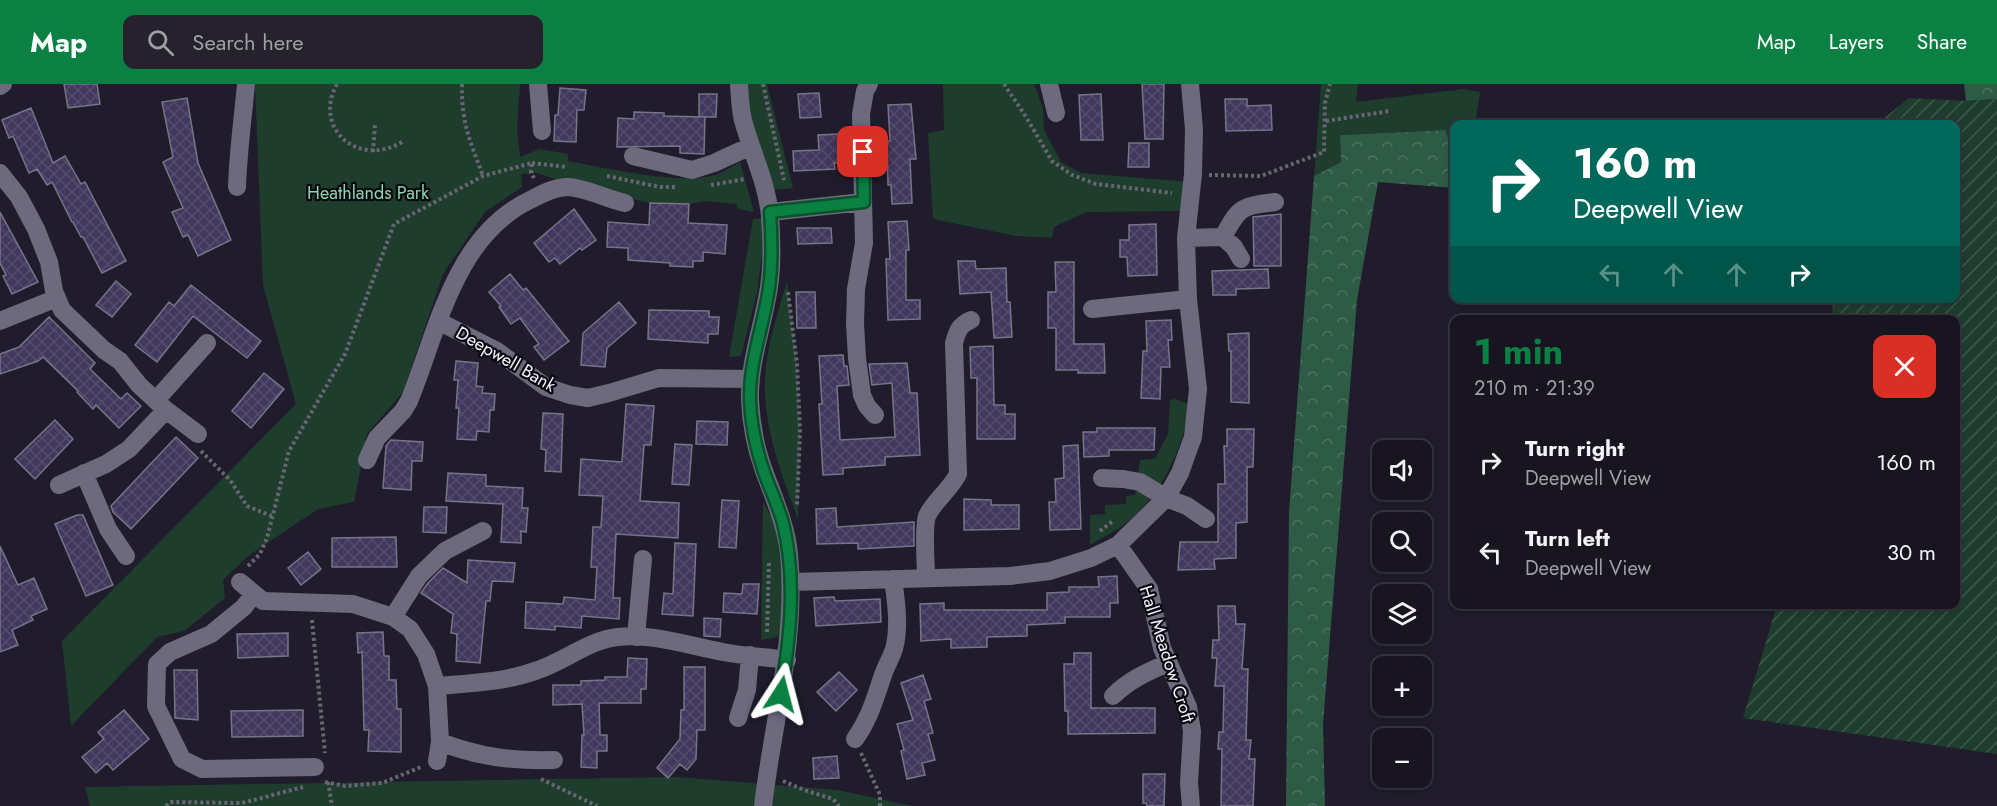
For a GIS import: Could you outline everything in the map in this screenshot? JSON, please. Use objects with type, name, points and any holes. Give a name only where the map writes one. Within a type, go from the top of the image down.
[{"type":"street","points":[[237,187],[246,84]]},
{"type":"street","points":[[538,84],[542,131]]},
{"type":"street","points":[[739,84],[744,123],[762,176],[770,212],[772,268],[754,351],[751,379],[752,422],[764,470],[782,522],[791,582],[787,660],[763,806]]},
{"type":"street","points":[[869,84],[865,91],[861,114],[864,243],[856,289],[857,358],[862,395],[867,406],[875,415]]},
{"type":"street","points":[[1049,84],[1056,112]]},
{"type":"street","points":[[791,582],[1010,576],[1050,571],[1091,558],[1118,545],[1166,498],[1180,473],[1193,437],[1198,389],[1188,299],[1186,238],[1193,174],[1194,129],[1190,84]]},
{"type":"street","points":[[633,156],[692,170],[752,146]]},
{"type":"street","points":[[0,173],[19,197],[36,229],[49,262],[62,310],[104,350],[120,361],[139,385],[198,434]]},
{"type":"street","name":"Deepwell Bank","points":[[367,460],[377,438],[403,411],[421,372],[438,321],[469,255],[489,228],[512,208],[557,188],[567,187],[625,203]]},
{"type":"street","points":[[770,212],[864,202]]},
{"type":"street","points":[[1223,237],[1236,213],[1248,206],[1275,202]]},
{"type":"street","points":[[1186,238],[1223,237],[1234,246],[1241,259]]},
{"type":"street","points":[[0,321],[57,298]]},
{"type":"street","points":[[1092,309],[1188,299]]},
{"type":"street","points":[[926,578],[926,519],[958,474],[954,343],[958,329],[970,320]]},
{"type":"street","name":"Deepwell Bank","points":[[438,321],[497,351],[546,387],[570,395],[588,398],[659,378],[751,379]]},
{"type":"street","points":[[58,485],[106,464],[129,449],[207,343]]},
{"type":"street","points":[[84,473],[108,529],[126,556]]},
{"type":"street","points":[[1102,478],[1123,478],[1140,482],[1166,498],[1187,506],[1206,519]]},
{"type":"street","points":[[393,617],[419,576],[444,551],[483,531]]},
{"type":"street","name":"Hall Meadow Croft","points":[[1118,545],[1149,589],[1162,648],[1188,707],[1192,731],[1189,783],[1191,806]]},
{"type":"street","points":[[636,636],[643,559]]},
{"type":"street","points":[[855,739],[866,724],[894,647],[897,630],[894,579]]},
{"type":"street","points":[[321,770],[202,769],[182,759],[156,706],[157,664],[170,652],[211,634],[244,607],[247,589],[263,601],[352,604],[393,617],[410,629],[426,654],[438,686],[440,742],[437,760]]},
{"type":"street","points":[[438,686],[500,680],[536,671],[592,644],[616,637],[636,636],[726,653],[787,660]]},
{"type":"street","points":[[738,718],[757,656]]},
{"type":"street","points":[[1113,696],[1134,678],[1168,663]]},
{"type":"street","points":[[440,742],[460,750],[518,761],[554,760]]},
{"type":"path","points":[[337,84],[330,102],[334,125],[348,143],[358,149],[373,152],[392,148],[402,142]]},
{"type":"path","points":[[462,84],[465,128],[483,176]]},
{"type":"path","points":[[763,84],[790,209]]},
{"type":"path","points":[[1004,84],[1052,161],[1072,175],[1096,184],[1191,195]]},
{"type":"path","points":[[1193,174],[1262,176],[1324,152],[1325,103],[1330,84]]},
{"type":"path","points":[[1326,121],[1390,111]]},
{"type":"path","points":[[373,152],[375,125]]},
{"type":"path","points":[[247,589],[242,572],[260,554],[267,538],[289,451],[345,354],[394,224],[483,176],[532,163],[531,173],[544,193]]},
{"type":"path","points":[[787,281],[797,364],[800,432],[796,511]]},
{"type":"path","points":[[198,434],[191,440],[230,480],[247,507],[273,517]]},
{"type":"path","points":[[757,656],[767,639],[769,556]]},
{"type":"path","points":[[310,602],[321,699],[321,770],[328,781],[332,806]]},
{"type":"path","points":[[855,739],[880,795],[880,806]]},
{"type":"path","points":[[321,770],[328,781],[345,786],[382,783],[437,760]]},
{"type":"path","points":[[767,773],[833,800],[838,806]]},
{"type":"path","points":[[166,806],[170,802],[242,803],[306,787]]},
{"type":"green space","name":"Heathlands Park","points":[[255,84],[520,84],[517,129],[520,157],[540,149],[568,154],[568,161],[659,177],[678,178],[711,176],[740,162],[754,212],[738,209],[736,204],[705,201],[689,204],[650,203],[574,185],[537,173],[521,174],[522,187],[485,212],[443,274],[403,392],[367,434],[354,502],[318,509],[248,556],[223,580],[225,598],[184,631],[157,637],[71,726],[62,641],[296,404],[263,285]]},
{"type":"green space","points":[[739,84],[767,84],[793,188],[765,191]]},
{"type":"green space","points":[[943,84],[1034,84],[1043,108],[1044,130],[1061,162],[1081,173],[1192,182],[1189,211],[1086,212],[1054,227],[1052,238],[1016,236],[933,219],[928,133],[944,130]]},
{"type":"green space","points":[[1321,84],[1358,84],[1356,102],[1464,89],[1480,92],[1476,120],[1450,120],[1450,146],[1446,130],[1340,135],[1341,162],[1314,176]]},
{"type":"green space","points":[[1964,84],[1997,84],[1997,99],[1966,101]]},
{"type":"green space","points":[[1909,98],[1966,101],[1997,99],[1997,754],[1743,718],[1776,609],[1960,609],[1960,315],[1832,315],[1833,303],[1960,303],[1960,120],[1882,120]]},
{"type":"green space","points":[[1446,130],[1450,146],[1450,188],[1378,182],[1357,300],[1323,724],[1325,806],[1286,806],[1289,512],[1314,176],[1341,162],[1340,135]]},
{"type":"green space","points":[[763,218],[762,255],[757,292],[741,356],[729,357],[753,219]]},
{"type":"green space","points":[[787,281],[797,364],[800,432],[798,519],[773,444],[765,386],[769,345]]},
{"type":"green space","points":[[1175,399],[1191,405],[1176,454],[1160,485],[1138,513],[1117,530],[1090,545],[1090,515],[1105,514],[1105,505],[1126,504],[1126,496],[1135,495],[1140,460],[1155,459],[1168,434],[1170,400]]},
{"type":"green space","points":[[763,501],[775,524],[783,580],[781,633],[777,637],[761,640]]},
{"type":"green space","points":[[676,777],[838,790],[912,806],[90,806],[85,787]]},
{"type":"building","points":[[64,84],[97,84],[100,104],[68,108]]},
{"type":"building","points":[[1142,84],[1164,84],[1163,139],[1145,139]]},
{"type":"building","points":[[560,88],[586,90],[584,110],[577,110],[576,142],[554,141],[555,115],[558,115]]},
{"type":"building","points":[[819,93],[821,117],[800,118],[798,94]]},
{"type":"building","points":[[699,94],[717,94],[716,117],[699,117]]},
{"type":"building","points":[[1101,94],[1103,140],[1081,140],[1079,95]]},
{"type":"building","points":[[187,98],[198,163],[231,240],[198,256],[188,235],[183,237],[172,212],[183,208],[163,162],[173,157],[162,102]]},
{"type":"building","points":[[1225,99],[1247,99],[1247,106],[1271,105],[1272,130],[1226,131]]},
{"type":"building","points":[[911,104],[916,159],[910,159],[912,203],[892,204],[891,185],[888,185],[887,141],[890,141],[888,105]]},
{"type":"building","points":[[31,108],[53,163],[65,156],[81,184],[85,182],[126,261],[102,273],[52,182],[47,185],[37,169],[29,173],[13,136],[9,138],[2,120]]},
{"type":"building","points":[[634,112],[664,113],[664,116],[705,117],[704,154],[680,153],[680,146],[617,147],[618,118],[634,119]]},
{"type":"building","points":[[839,134],[840,143],[846,143],[847,162],[834,163],[835,169],[794,171],[793,151],[819,150],[818,135]]},
{"type":"building","points":[[1129,143],[1149,143],[1149,167],[1128,167]]},
{"type":"building","points":[[650,203],[689,204],[688,223],[727,225],[725,254],[703,252],[703,261],[693,261],[693,267],[670,266],[670,263],[628,260],[628,248],[607,247],[608,222],[649,225]]},
{"type":"building","points":[[574,209],[596,240],[582,250],[580,248],[560,264],[555,258],[549,262],[534,243]]},
{"type":"building","points":[[0,212],[38,282],[12,294],[3,276],[6,275],[0,263]]},
{"type":"building","points":[[1281,214],[1281,266],[1254,266],[1253,217]]},
{"type":"building","points":[[907,221],[909,250],[906,250],[906,300],[920,300],[920,319],[888,320],[886,259],[890,259],[888,222]]},
{"type":"building","points":[[1156,224],[1157,275],[1128,276],[1127,257],[1120,257],[1120,240],[1129,240],[1129,225]]},
{"type":"building","points":[[797,228],[831,228],[832,243],[798,244]]},
{"type":"building","points":[[958,261],[975,261],[976,269],[1006,268],[1007,302],[1010,302],[1012,337],[994,338],[991,292],[960,294]]},
{"type":"building","points":[[1055,262],[1074,262],[1074,344],[1104,344],[1105,373],[1056,370],[1056,328],[1048,328],[1048,292],[1056,292]]},
{"type":"building","points":[[1268,269],[1269,288],[1236,289],[1236,295],[1213,295],[1212,271]]},
{"type":"building","points":[[510,274],[523,290],[526,288],[569,341],[544,360],[534,347],[539,344],[520,318],[511,324],[499,307],[501,306],[489,292]]},
{"type":"building","points":[[116,281],[131,294],[112,317],[96,305]]},
{"type":"building","points":[[191,285],[261,341],[247,358],[193,316],[157,362],[135,345],[169,302],[174,306]]},
{"type":"building","points":[[796,292],[815,292],[816,328],[797,328]]},
{"type":"building","points":[[619,302],[636,323],[607,348],[605,367],[581,365],[583,333]]},
{"type":"building","points":[[649,310],[709,311],[709,317],[719,317],[718,334],[708,334],[708,343],[648,339]]},
{"type":"building","points":[[49,317],[95,363],[90,369],[121,399],[127,393],[141,406],[119,428],[96,405],[93,409],[43,357],[38,361],[0,374],[0,354],[19,347]]},
{"type":"building","points":[[1171,320],[1172,340],[1168,340],[1170,367],[1161,367],[1160,399],[1141,398],[1143,351],[1147,351],[1146,321]]},
{"type":"building","points":[[1249,333],[1249,403],[1231,402],[1231,351],[1229,351],[1228,334]]},
{"type":"building","points":[[993,346],[994,405],[1005,405],[1005,414],[1015,414],[1015,439],[977,439],[977,378],[971,378],[970,347]]},
{"type":"building","points":[[843,355],[849,385],[837,386],[840,440],[895,437],[892,383],[872,385],[869,364],[907,363],[910,393],[917,393],[920,455],[885,457],[885,465],[843,468],[843,474],[823,475],[819,356]]},
{"type":"building","points":[[456,361],[478,363],[476,386],[483,387],[482,393],[495,394],[494,410],[490,410],[489,432],[477,431],[476,440],[457,439],[459,408],[456,408],[458,380],[454,380]]},
{"type":"building","points":[[264,373],[284,389],[251,428],[232,411]]},
{"type":"building","points":[[626,404],[654,406],[651,445],[644,445],[640,501],[679,503],[678,538],[616,534],[613,598],[620,598],[619,619],[582,616],[581,628],[555,626],[555,630],[525,628],[526,602],[563,604],[564,597],[595,600],[597,567],[591,567],[593,527],[601,527],[603,496],[579,495],[581,459],[622,462]]},
{"type":"building","points":[[543,413],[563,414],[561,472],[545,471],[546,450],[541,449]]},
{"type":"building","points":[[55,420],[73,439],[35,479],[15,459]]},
{"type":"building","points":[[697,421],[728,422],[727,445],[696,444]]},
{"type":"building","points":[[1097,428],[1155,428],[1154,450],[1109,450],[1109,456],[1084,457],[1083,432],[1097,432]]},
{"type":"building","points":[[1227,429],[1254,429],[1253,467],[1247,467],[1247,522],[1236,523],[1236,558],[1214,559],[1215,569],[1178,570],[1180,542],[1218,542],[1218,484],[1225,484],[1224,446],[1227,446]]},
{"type":"building","points":[[176,437],[198,458],[131,529],[113,512],[111,506]]},
{"type":"building","points":[[391,440],[423,442],[422,461],[412,461],[411,490],[383,488],[386,446]]},
{"type":"building","points":[[675,444],[692,445],[689,485],[672,484]]},
{"type":"building","points":[[1078,445],[1081,529],[1050,530],[1049,502],[1056,502],[1055,479],[1064,478],[1063,446]]},
{"type":"building","points":[[448,473],[486,475],[486,486],[523,488],[522,508],[528,508],[526,532],[521,531],[521,543],[501,542],[503,504],[446,501]]},
{"type":"building","points":[[964,499],[991,500],[991,505],[1019,505],[1019,529],[964,530]]},
{"type":"building","points":[[722,500],[739,501],[736,548],[719,547]]},
{"type":"building","points":[[424,507],[447,507],[446,533],[423,532]]},
{"type":"building","points":[[836,508],[837,527],[914,522],[914,546],[858,549],[858,543],[817,544],[816,509]]},
{"type":"building","points":[[77,515],[83,515],[113,585],[86,596],[55,524]]},
{"type":"building","points":[[396,537],[397,567],[332,567],[332,538]]},
{"type":"building","points":[[675,543],[696,544],[693,616],[662,614],[664,593],[673,594]]},
{"type":"building","points":[[0,546],[18,585],[34,578],[47,609],[31,616],[33,620],[12,630],[18,645],[0,652]]},
{"type":"building","points":[[308,552],[321,569],[301,585],[288,568]]},
{"type":"building","points":[[468,560],[515,563],[513,582],[492,581],[490,601],[486,601],[480,663],[456,661],[457,634],[451,633],[453,614],[421,593],[443,568],[467,583]]},
{"type":"building","points":[[1117,576],[1118,603],[1110,603],[1110,617],[1065,617],[1065,623],[1027,625],[1027,636],[987,637],[987,647],[951,648],[951,639],[921,641],[920,604],[944,603],[944,610],[1047,610],[1047,593],[1069,592],[1069,587],[1099,587],[1098,577]]},
{"type":"building","points":[[743,584],[759,584],[757,614],[723,612],[724,593],[742,594]]},
{"type":"building","points":[[834,597],[835,601],[880,599],[881,622],[816,626],[814,598]]},
{"type":"building","points":[[1218,606],[1235,606],[1236,624],[1245,624],[1242,669],[1248,669],[1246,740],[1251,740],[1249,759],[1255,759],[1253,806],[1221,806],[1222,749],[1218,749],[1219,732],[1223,732],[1224,686],[1215,686],[1217,658],[1212,658],[1213,640],[1219,640]]},
{"type":"building","points":[[704,618],[721,619],[720,637],[704,636]]},
{"type":"building","points":[[383,632],[384,656],[389,656],[389,680],[396,680],[397,709],[401,709],[401,752],[368,751],[369,730],[364,730],[362,652],[358,653],[357,633]]},
{"type":"building","points":[[288,633],[288,656],[238,658],[237,634]]},
{"type":"building","points":[[1074,653],[1091,653],[1091,708],[1155,708],[1155,733],[1068,734],[1064,664],[1074,664]]},
{"type":"building","points":[[628,658],[647,659],[646,689],[641,689],[641,703],[599,703],[600,735],[607,735],[607,751],[597,751],[597,768],[581,767],[582,735],[584,735],[582,704],[553,705],[553,685],[581,685],[581,681],[605,680],[605,677],[627,677]]},
{"type":"building","points":[[684,667],[705,667],[705,730],[697,730],[696,759],[687,770],[680,764],[668,778],[657,768],[680,739],[681,710],[684,710]]},
{"type":"building","points":[[174,670],[197,670],[198,720],[175,718]]},
{"type":"building","points":[[839,672],[857,690],[836,711],[817,692]]},
{"type":"building","points":[[923,675],[931,699],[924,701],[933,733],[928,734],[935,760],[922,763],[925,775],[907,779],[901,751],[904,750],[897,724],[913,720],[901,683]]},
{"type":"building","points":[[124,710],[149,739],[113,770],[107,763],[96,773],[82,757],[104,739],[98,732]]},
{"type":"building","points":[[303,710],[303,736],[232,737],[231,711]]},
{"type":"building","points":[[837,756],[839,778],[814,779],[813,758]]},
{"type":"building","points":[[1143,774],[1165,774],[1164,806],[1147,806],[1143,803]]},
{"type":"route","points":[[781,694],[787,660],[791,608],[788,550],[782,522],[758,447],[752,422],[750,399],[754,351],[772,268],[770,212],[864,202],[863,152]]}]
